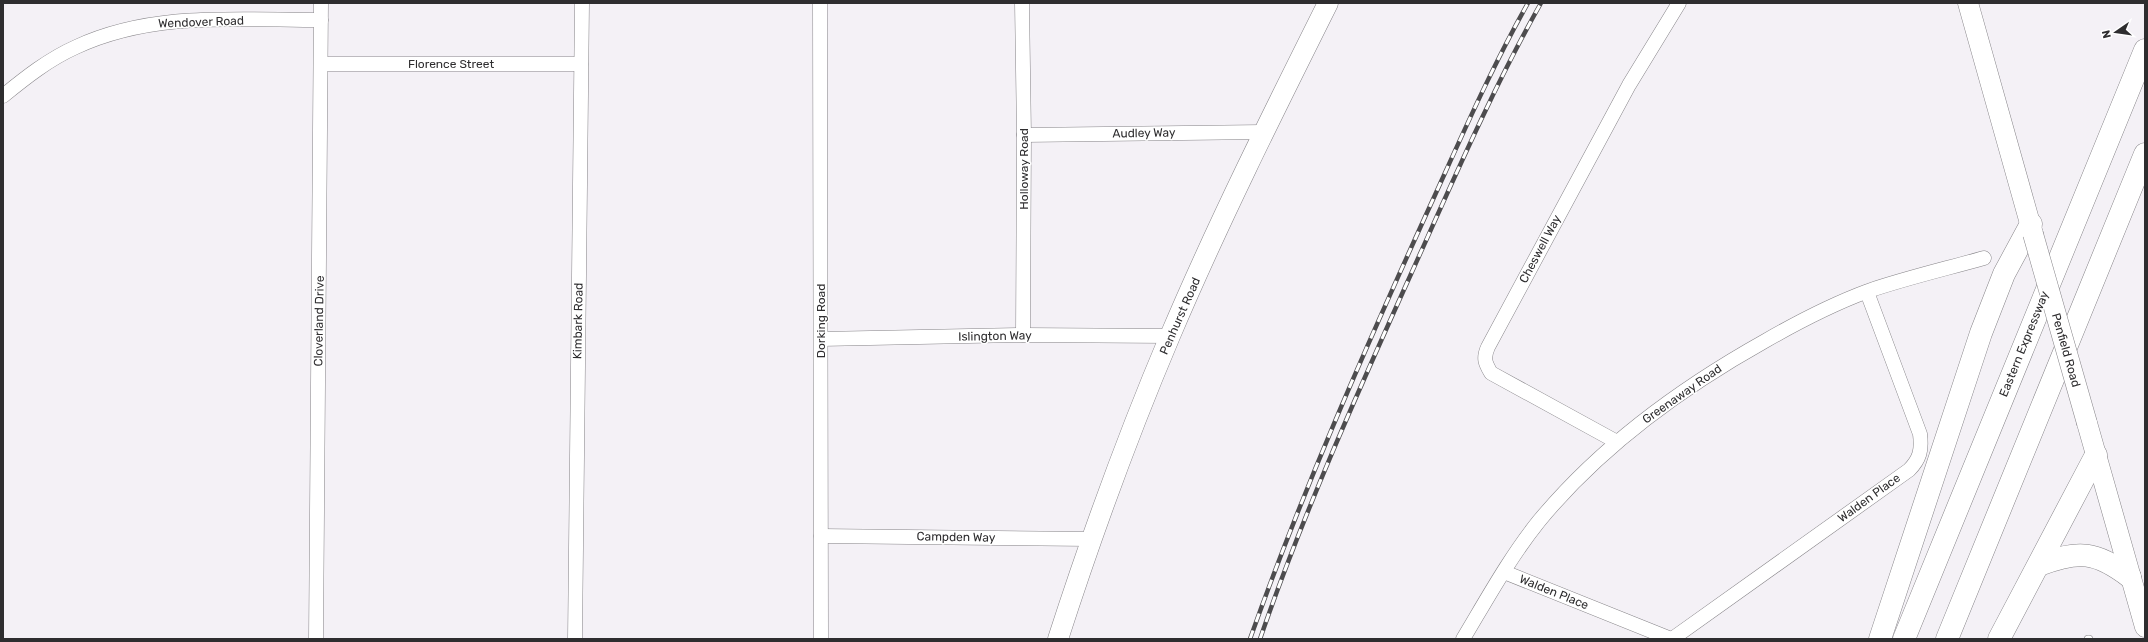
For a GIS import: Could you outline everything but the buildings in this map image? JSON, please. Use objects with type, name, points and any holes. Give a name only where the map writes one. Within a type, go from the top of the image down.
[{"type":"highway","name":"Eastern Expressway","points":[[1904,639],[2145,50]]},
{"type":"highway","points":[[1947,639],[2145,154]]},
{"type":"highway","points":[[1880,639],[1981,333],[2004,274],[2032,229]]},
{"type":"highway","points":[[1999,639],[2096,455]]},
{"type":"highway","points":[[2039,565],[2065,557],[2091,556],[2114,565],[2130,577]]},
{"type":"street","name":"Cloverland Drive","points":[[316,639],[321,3]]},
{"type":"street","name":"Kimbark Road","points":[[575,639],[582,3]]},
{"type":"street","name":"Dorking Road","points":[[820,3],[821,639]]},
{"type":"street","name":"Holloway Road","points":[[1022,3],[1024,135],[1023,335]]},
{"type":"street","name":"Penhurst Road","points":[[1058,639],[1090,539],[1170,336],[1264,132],[1328,3]]},
{"type":"street","name":"Cheswell Way","points":[[1616,442],[1491,373],[1485,364],[1484,359],[1488,347],[1629,85],[1679,3]]},
{"type":"street","name":"Penfield Road","points":[[1968,3],[2145,627]]},
{"type":"street","name":"Wendover Road","points":[[3,96],[36,70],[74,48],[123,29],[150,24],[198,20],[321,20]]},
{"type":"street","name":"Florence Street","points":[[321,64],[581,64]]},
{"type":"street","name":"Audley Way","points":[[1024,135],[1264,132]]},
{"type":"street","name":"Greenaway Road","points":[[1463,639],[1504,572],[1539,521],[1616,442],[1667,402],[1726,363],[1796,323],[1867,292],[1984,258]]},
{"type":"street","name":"Walden Place","points":[[1504,572],[1672,639],[1909,470],[1920,456],[1922,447],[1920,434],[1867,292]]},
{"type":"street","name":"Islington Way","points":[[821,339],[1023,335],[1170,336]]},
{"type":"street","name":"Campden Way","points":[[821,536],[1090,539]]},
{"type":"railway","points":[[1250,639],[1311,479],[1378,321],[1474,109],[1500,55],[1528,3]]},
{"type":"railway","points":[[1260,639],[1312,500],[1371,364],[1473,137],[1506,69],[1541,3]]}]
